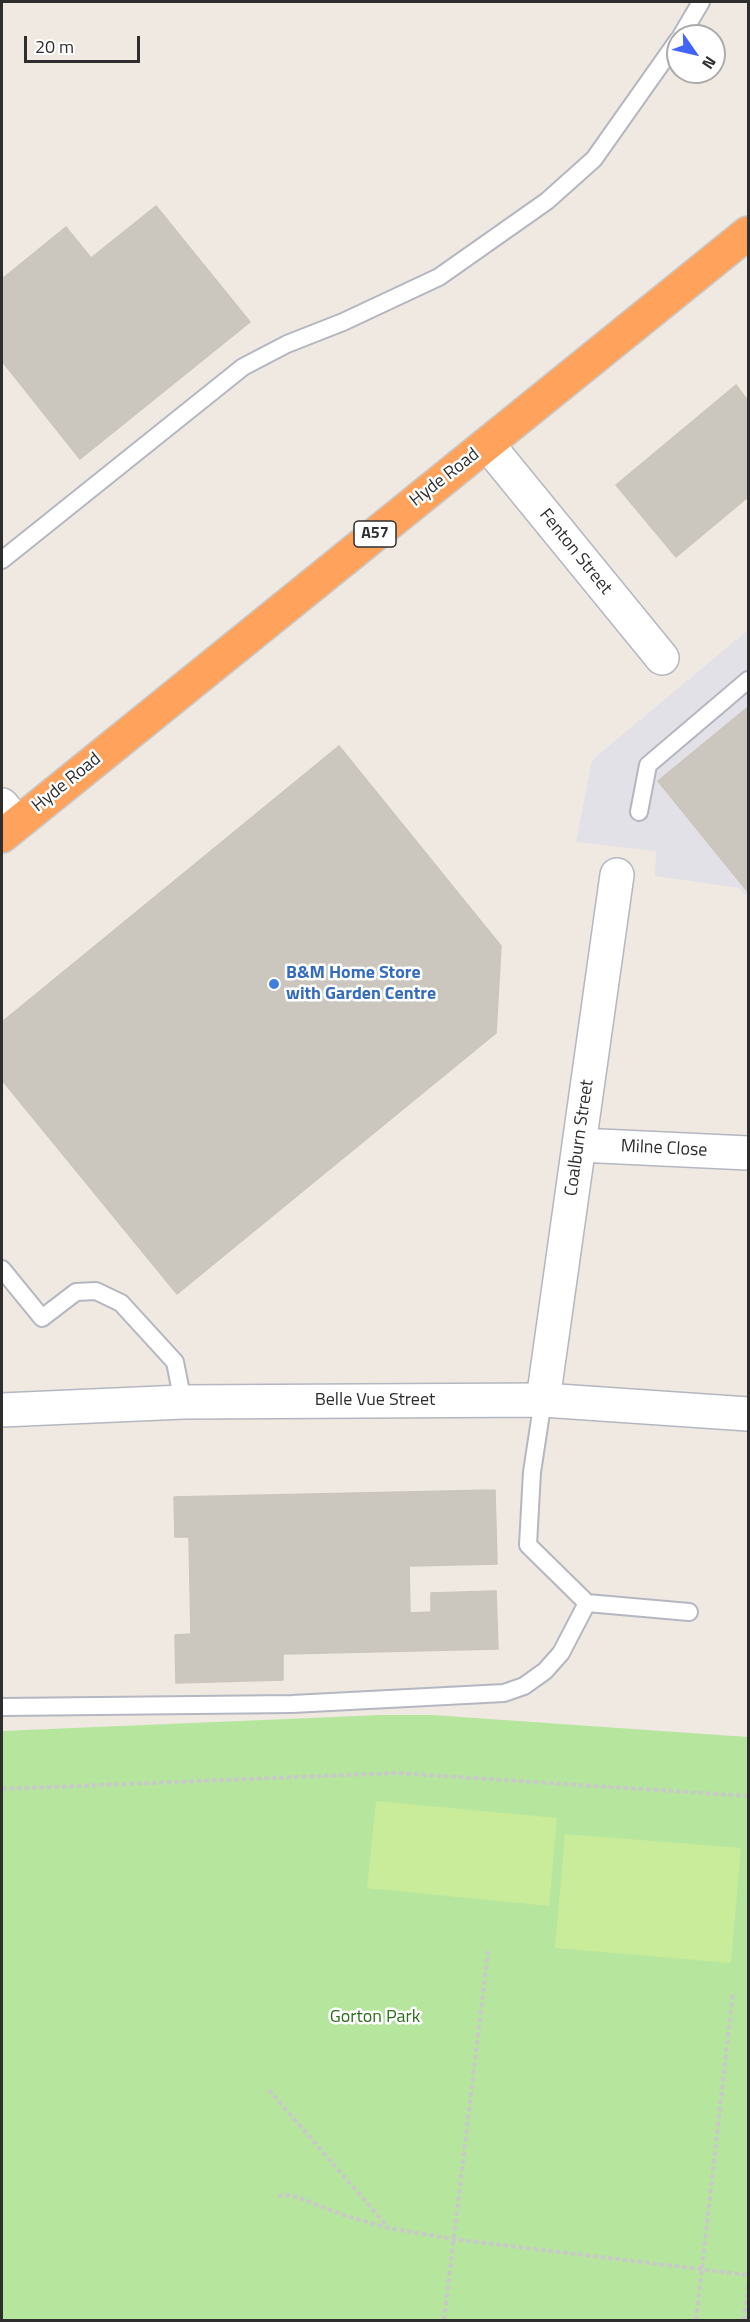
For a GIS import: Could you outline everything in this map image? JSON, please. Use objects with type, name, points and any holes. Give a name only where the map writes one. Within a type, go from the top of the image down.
[{"type":"highway","name":"Hyde Road","points":[[7,821],[488,445],[748,233]]},
{"type":"street","name":"Fenton Street","points":[[488,445],[662,658]]},
{"type":"street","name":"Coalburn Street","points":[[543,1400],[617,876]]},
{"type":"street","name":"Milne Close","points":[[579,1145],[748,1153]]},
{"type":"street","name":"Belle Vue Street","points":[[2,1410],[183,1402],[543,1400],[748,1414]]},
{"type":"lane","points":[[688,24],[701,2]]},
{"type":"lane","points":[[2,560],[243,367],[287,344],[343,322],[439,277],[547,201],[594,159],[666,58]]},
{"type":"lane","points":[[639,812],[648,765],[748,680]]},
{"type":"lane","points":[[2,1269],[42,1318],[76,1292],[96,1291],[121,1303],[175,1362],[183,1402]]},
{"type":"lane","points":[[543,1400],[532,1472],[528,1545],[587,1604],[689,1612]]},
{"type":"lane","points":[[2,1707],[292,1704],[504,1693],[524,1686],[545,1671],[561,1653],[587,1604]]},
{"type":"path","points":[[2,1789],[397,1773],[748,1797]]},
{"type":"path","points":[[444,2320],[488,1951]]},
{"type":"path","points":[[696,2320],[733,1992]]},
{"type":"path","points":[[269,2090],[388,2228]]},
{"type":"path","points":[[278,2196],[288,2195],[300,2198],[343,2215],[388,2228],[453,2239],[748,2275]]},
{"type":"path","points":[[744,2320],[748,2285]]},
{"type":"shaded area","points":[[748,630],[748,898],[739,888],[655,876],[656,851],[576,842],[592,760]]},
{"type":"green space","name":"Gorton Park","points":[[382,1715],[432,1715],[748,1737],[748,2320],[2,2320],[2,1731]]},
{"type":"green space","points":[[376,1801],[557,1818],[549,1906],[367,1888]]},
{"type":"green space","points":[[565,1834],[741,1848],[731,1963],[555,1948]]},
{"type":"building","points":[[156,206],[250,322],[80,459],[2,361],[2,279],[66,227],[91,258]]},
{"type":"building","points":[[736,385],[748,401],[748,497],[676,557],[616,485]]},
{"type":"building","points":[[748,707],[748,892],[658,781]]},
{"type":"building","name":"B&M Home Store with Garden Centre","points":[[339,746],[501,946],[496,1033],[177,1294],[2,1080],[2,1022]]},
{"type":"building","points":[[495,1490],[497,1564],[409,1566],[410,1613],[431,1612],[431,1593],[496,1591],[498,1649],[283,1654],[283,1680],[176,1683],[175,1635],[191,1634],[189,1537],[175,1537],[174,1497]]},
{"type":"place","name":"B&M Home Store with Garden Centre","points":[[274,984]]}]
